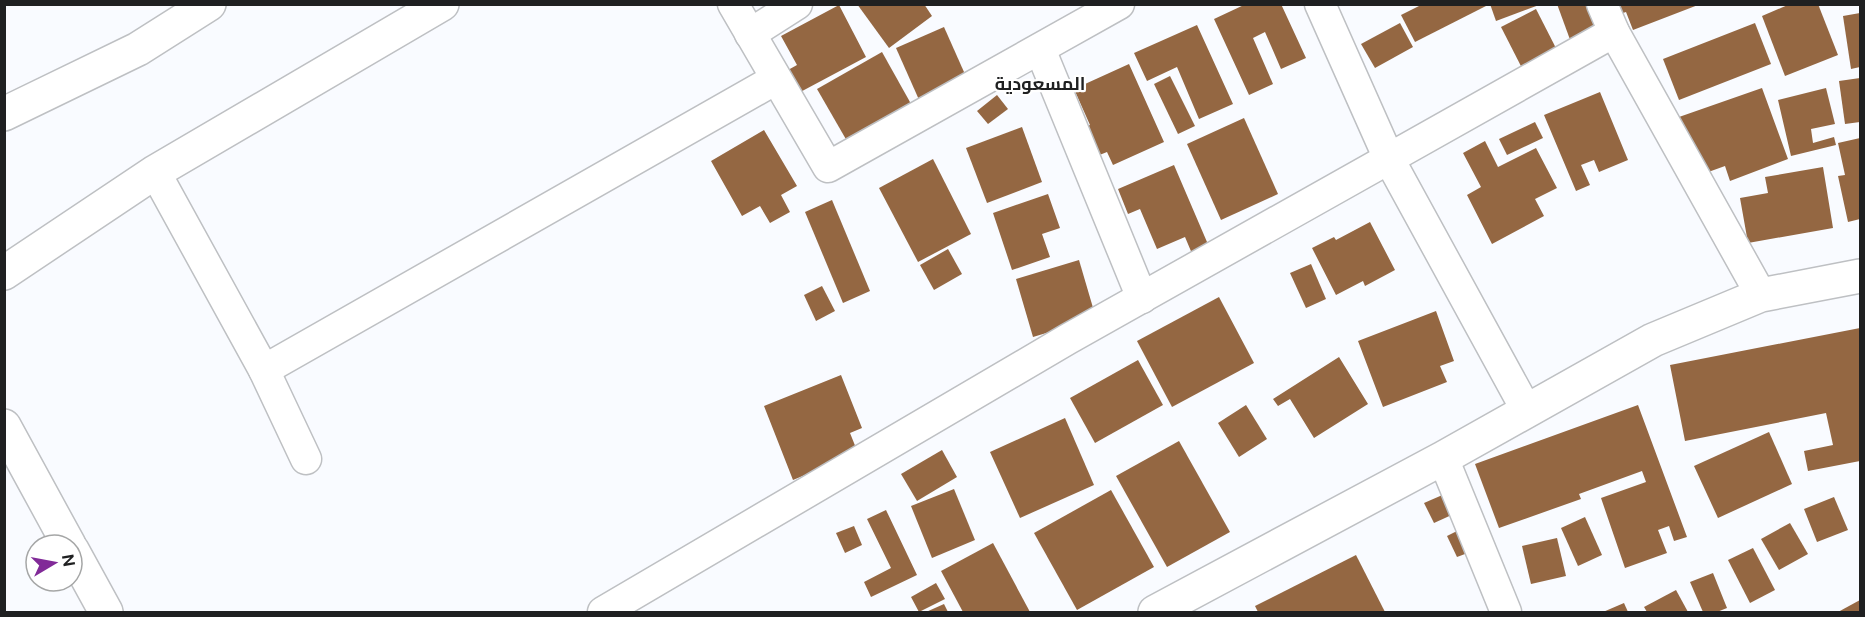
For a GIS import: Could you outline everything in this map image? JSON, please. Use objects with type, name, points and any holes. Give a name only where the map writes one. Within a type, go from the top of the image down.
[{"type":"main road","points":[[4,114],[138,49],[209,4]]},
{"type":"main road","points":[[4,273],[154,172],[442,4]]},
{"type":"main road","points":[[1155,612],[1443,458],[1653,340],[1761,295],[1860,276]]},
{"type":"main road","points":[[4,426],[62,533]]},
{"type":"main road","points":[[84,572],[106,612]]},
{"type":"street","points":[[732,4],[828,167],[1119,4]]},
{"type":"street","points":[[750,34],[797,4]]},
{"type":"street","points":[[1320,4],[1389,159],[1527,411]]},
{"type":"street","points":[[1602,4],[1614,32],[1761,295]]},
{"type":"street","points":[[603,612],[1068,339],[1614,32]]},
{"type":"street","points":[[1040,49],[1142,298]]},
{"type":"street","points":[[264,370],[776,79]]},
{"type":"street","points":[[154,172],[264,370],[306,459]]},
{"type":"street","points":[[1443,458],[1506,612]]},
{"type":"building","points":[[857,4],[924,4],[932,16],[889,48]]},
{"type":"building","points":[[1246,4],[1281,4],[1306,58],[1281,69],[1265,32],[1253,38],[1273,84],[1249,95],[1214,19]]},
{"type":"building","points":[[1423,4],[1486,4],[1486,6],[1415,42],[1401,15]]},
{"type":"building","points":[[1490,4],[1538,4],[1539,5],[1496,21]]},
{"type":"building","points":[[1557,4],[1589,4],[1600,35],[1572,45]]},
{"type":"building","points":[[1613,4],[1698,5],[1633,30],[1626,12],[1617,15]]},
{"type":"building","points":[[1790,4],[1818,4],[1838,55],[1785,76],[1762,16]]},
{"type":"building","points":[[839,5],[866,57],[791,97],[779,75],[797,65],[781,36]]},
{"type":"building","points":[[1536,9],[1560,56],[1525,74],[1501,27]]},
{"type":"building","points":[[1860,13],[1860,67],[1851,69],[1843,16]]},
{"type":"building","points":[[1400,23],[1413,47],[1375,68],[1361,44]]},
{"type":"building","points":[[1755,23],[1771,64],[1679,100],[1663,59]]},
{"type":"building","points":[[1197,25],[1233,104],[1199,119],[1177,67],[1147,81],[1134,53]]},
{"type":"building","points":[[944,27],[968,81],[920,102],[896,48]]},
{"type":"building","points":[[882,52],[915,111],[851,148],[817,89]]},
{"type":"building","points":[[1129,64],[1164,142],[1113,165],[1107,152],[1087,160],[1074,132],[1090,125],[1074,89]]},
{"type":"building","points":[[1170,76],[1195,126],[1178,134],[1154,84]]},
{"type":"building","points":[[1860,78],[1860,122],[1845,124],[1839,81]]},
{"type":"building","points":[[1762,88],[1788,159],[1730,181],[1725,166],[1700,175],[1679,117]]},
{"type":"building","points":[[1826,88],[1835,124],[1811,129],[1813,143],[1834,137],[1836,145],[1791,156],[1778,100]]},
{"type":"building","points":[[1600,92],[1628,160],[1599,172],[1594,160],[1581,165],[1590,185],[1576,191],[1544,115]]},
{"type":"building","points":[[997,95],[1008,109],[988,124],[977,111]]},
{"type":"building","points":[[1244,118],[1278,194],[1221,220],[1187,144]]},
{"type":"building","points":[[1535,122],[1543,138],[1507,155],[1499,139]]},
{"type":"building","points":[[1022,127],[1042,182],[987,203],[966,148]]},
{"type":"building","points":[[764,130],[797,186],[781,195],[790,212],[770,223],[760,206],[742,216],[711,161]]},
{"type":"building","points":[[1860,138],[1860,219],[1848,222],[1838,176],[1845,175],[1838,143]]},
{"type":"building","points":[[1485,141],[1498,167],[1536,148],[1557,188],[1535,199],[1544,216],[1492,244],[1467,195],[1481,187],[1463,153]]},
{"type":"building","points":[[933,159],[971,234],[918,262],[879,188]]},
{"type":"building","points":[[1174,165],[1210,249],[1193,256],[1185,237],[1157,249],[1140,209],[1128,214],[1118,189]]},
{"type":"building","points":[[1823,167],[1833,228],[1748,243],[1740,198],[1768,193],[1765,177]]},
{"type":"building","points":[[1048,194],[1060,228],[1042,234],[1050,257],[1012,270],[993,213]]},
{"type":"building","points":[[832,200],[870,291],[843,303],[805,212]]},
{"type":"building","points":[[1370,222],[1395,270],[1365,286],[1363,281],[1336,295],[1312,248],[1334,237],[1336,240]]},
{"type":"building","points":[[948,249],[962,274],[934,290],[920,265]]},
{"type":"building","points":[[1079,260],[1096,318],[1033,337],[1016,279]]},
{"type":"building","points":[[1311,264],[1326,299],[1306,308],[1290,273]]},
{"type":"building","points":[[822,286],[835,311],[816,321],[804,295]]},
{"type":"building","points":[[1219,297],[1254,363],[1172,407],[1137,341]]},
{"type":"building","points":[[1436,311],[1454,361],[1440,366],[1447,382],[1383,407],[1358,341]]},
{"type":"building","points":[[1860,328],[1860,461],[1808,471],[1804,451],[1833,445],[1826,413],[1685,441],[1670,365]]},
{"type":"building","points":[[1339,357],[1368,404],[1314,438],[1290,399],[1278,406],[1273,399]]},
{"type":"building","points":[[1138,360],[1163,405],[1095,443],[1070,398]]},
{"type":"building","points":[[841,375],[862,428],[850,433],[858,453],[793,480],[764,406]]},
{"type":"building","points":[[1246,405],[1267,439],[1239,457],[1218,423]]},
{"type":"building","points":[[1638,405],[1687,537],[1674,541],[1669,526],[1658,530],[1667,553],[1625,568],[1601,498],[1646,482],[1642,471],[1579,494],[1581,499],[1499,528],[1475,464]]},
{"type":"building","points":[[1065,418],[1094,485],[1020,518],[990,452]]},
{"type":"building","points":[[1769,432],[1792,484],[1718,518],[1694,466]]},
{"type":"building","points":[[1179,441],[1230,532],[1167,567],[1116,476]]},
{"type":"building","points":[[942,450],[957,477],[917,501],[901,474]]},
{"type":"building","points":[[954,489],[975,540],[932,558],[911,506]]},
{"type":"building","points":[[1111,490],[1154,567],[1077,610],[1034,533]]},
{"type":"building","points":[[1447,493],[1456,513],[1434,523],[1424,503]]},
{"type":"building","points":[[1834,497],[1848,530],[1817,542],[1804,509]]},
{"type":"building","points":[[886,510],[917,575],[871,597],[864,582],[891,568],[867,519]]},
{"type":"building","points":[[1585,517],[1602,555],[1578,566],[1561,528]]},
{"type":"building","points":[[1790,523],[1808,554],[1779,570],[1761,539]]},
{"type":"building","points":[[854,526],[862,545],[845,553],[836,533]]},
{"type":"building","points":[[1463,528],[1473,551],[1457,557],[1447,536]]},
{"type":"building","points":[[1557,538],[1566,576],[1531,584],[1522,546]]},
{"type":"building","points":[[993,543],[1030,612],[963,612],[941,571]]},
{"type":"building","points":[[1753,548],[1775,590],[1750,603],[1728,560]]},
{"type":"building","points":[[1356,555],[1385,612],[1258,612],[1255,606]]},
{"type":"building","points":[[1713,573],[1727,608],[1717,612],[1703,612],[1690,582]]},
{"type":"building","points":[[936,583],[945,599],[919,612],[911,597]]},
{"type":"building","points":[[1676,590],[1688,612],[1647,612],[1644,607]]},
{"type":"building","points":[[1860,600],[1860,612],[1838,612]]},
{"type":"building","points":[[1624,603],[1628,612],[1603,612]]},
{"type":"building","points":[[944,604],[948,612],[926,612]]},
{"type":"district","name":"المسعودية","points":[[1040,83]]}]
